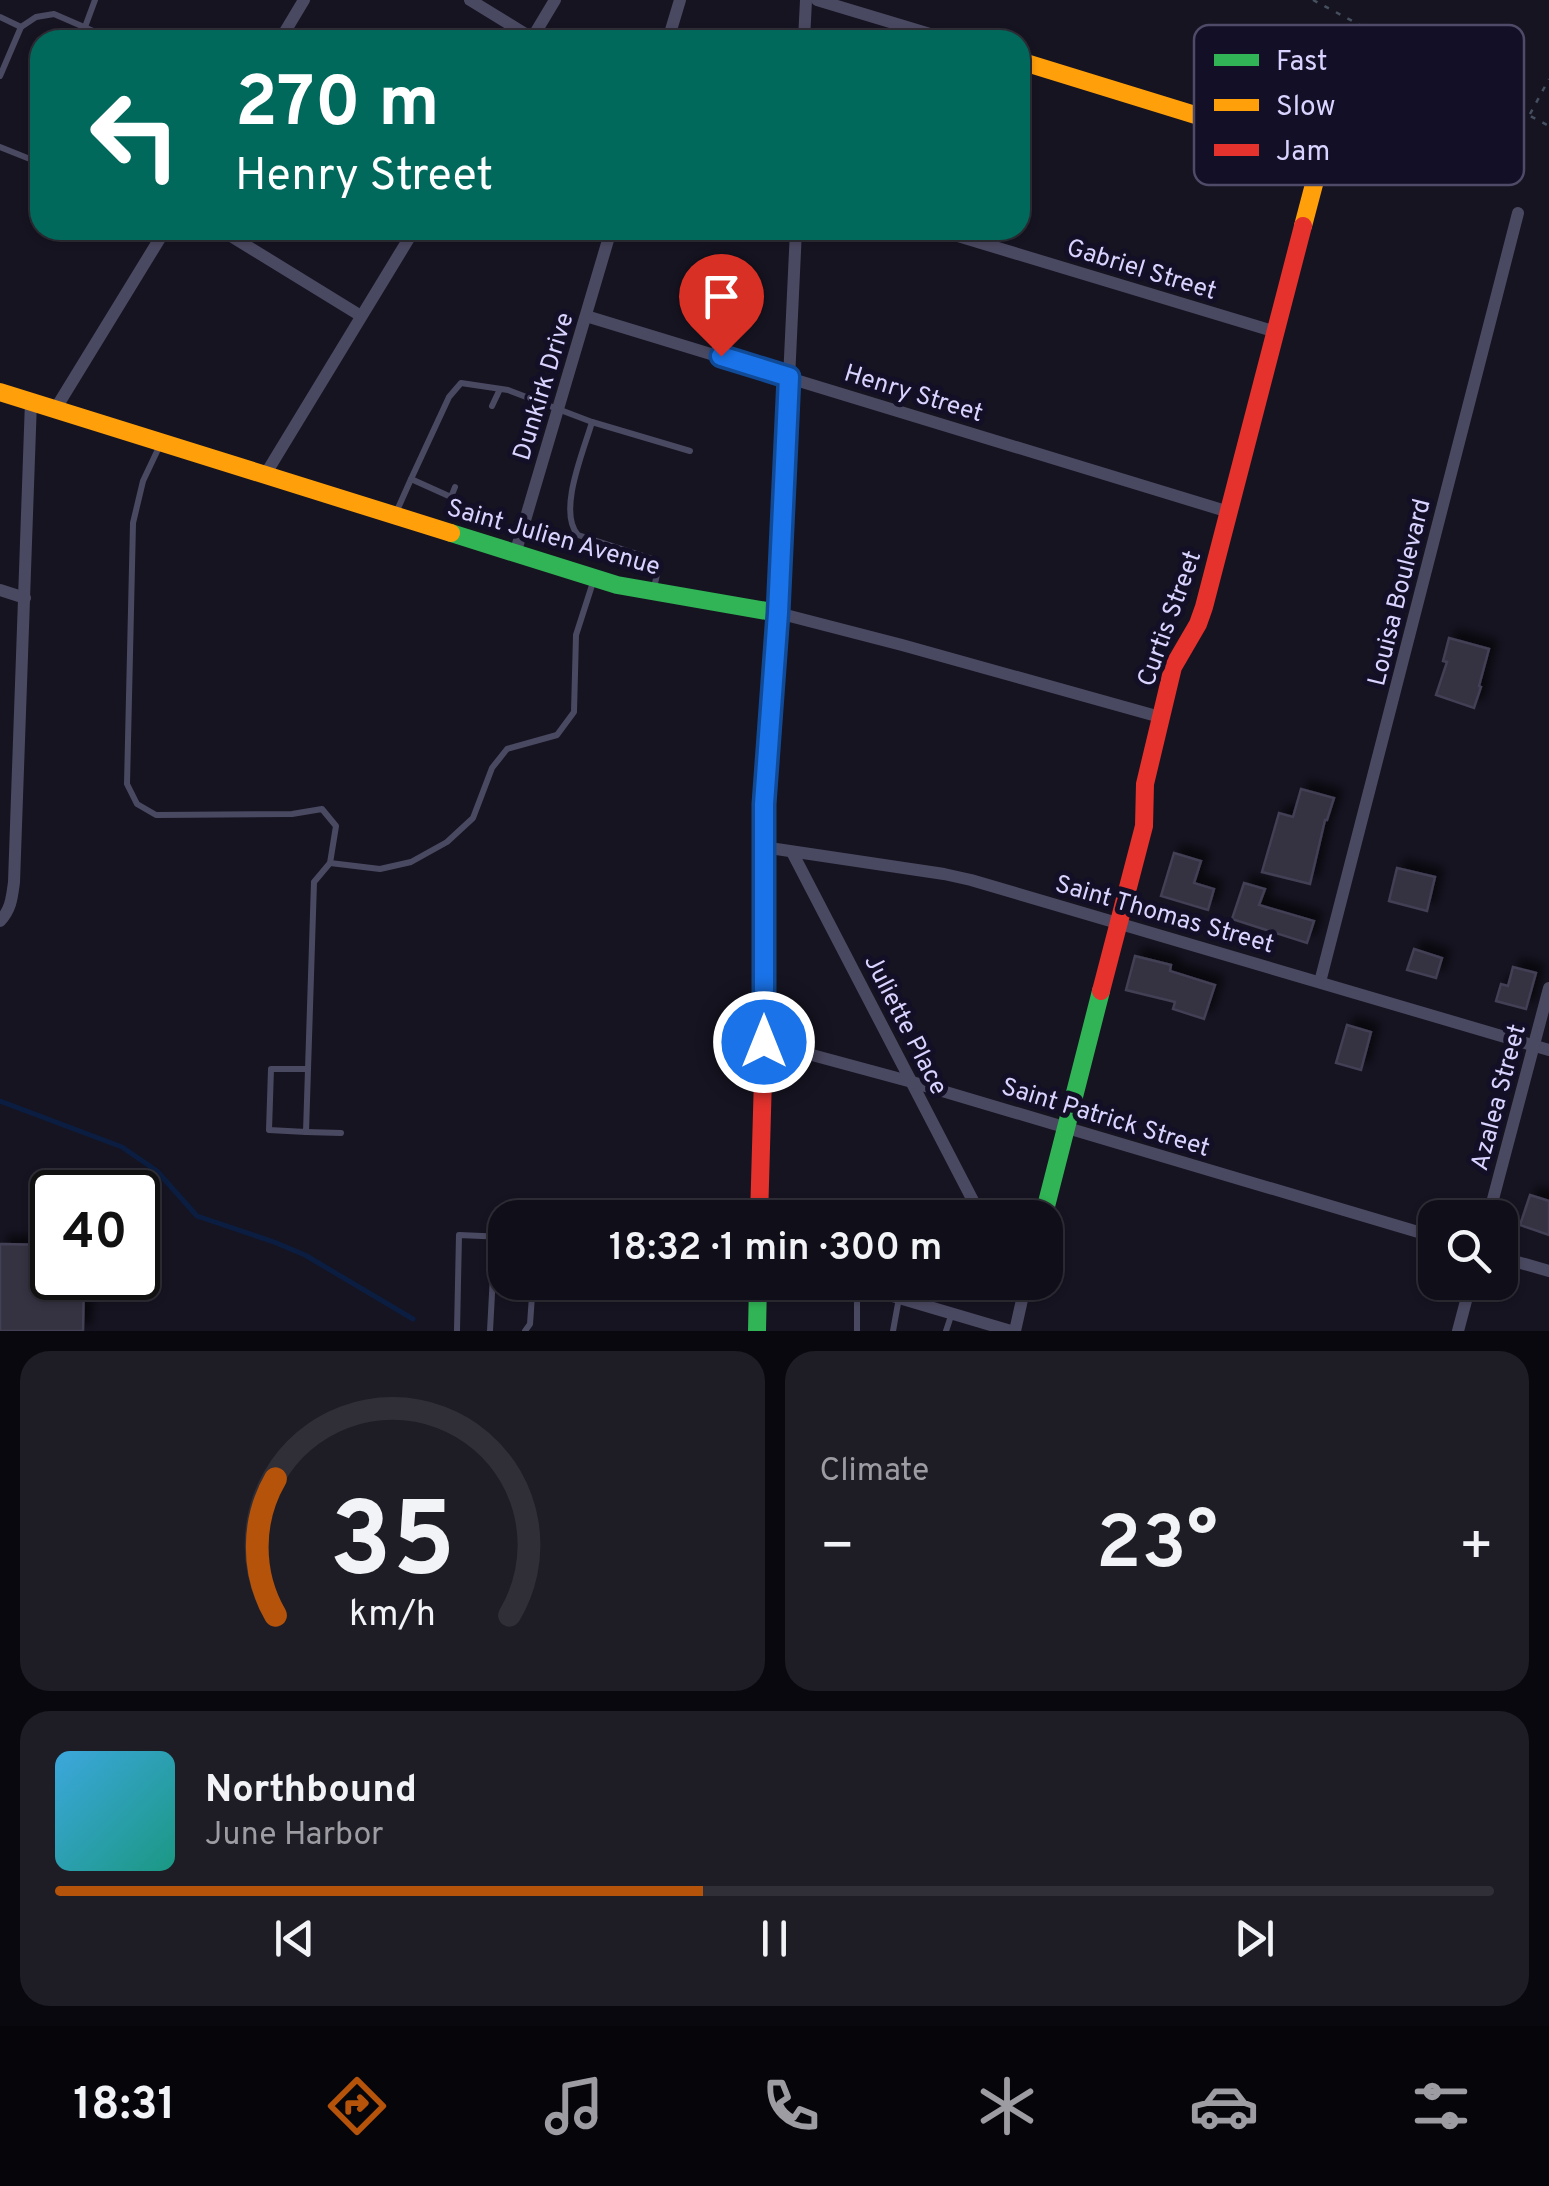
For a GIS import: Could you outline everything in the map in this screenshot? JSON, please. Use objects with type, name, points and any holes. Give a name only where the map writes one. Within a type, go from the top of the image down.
[{"type":"street","points":[[286,30],[304,0]]},
{"type":"street","points":[[470,0],[517,30]]},
{"type":"street","points":[[537,30],[555,0]]},
{"type":"street","points":[[671,30],[680,0]]},
{"type":"street","points":[[804,30],[806,0]]},
{"type":"street","points":[[817,0],[917,30]]},
{"type":"street","name":"Curtis Street","points":[[1030,64],[1194,115]]},
{"type":"street","name":"Curtis Street","points":[[1048,1200],[1144,826],[1145,784],[1173,667],[1204,607],[1314,185]]},
{"type":"street","name":"Louisa Boulevard","points":[[1320,982],[1518,213]]},
{"type":"street","points":[[56,408],[159,240]]},
{"type":"street","points":[[237,240],[362,316]]},
{"type":"street","points":[[265,475],[408,240]]},
{"type":"street","name":"Dunkirk Drive","points":[[515,554],[608,240]]},
{"type":"street","points":[[760,1200],[766,750],[778,613],[796,240]]},
{"type":"street","name":"Gabriel Street","points":[[971,240],[1276,332]]},
{"type":"street","name":"Henry Street","points":[[586,316],[1230,512]]},
{"type":"street","name":"Saint Julien Avenue","points":[[0,392],[594,578],[778,613],[1160,717]]},
{"type":"street","points":[[0,921],[11,904],[14,882],[31,401]]},
{"type":"street","points":[[0,590],[25,598]]},
{"type":"street","points":[[0,770],[18,768]]},
{"type":"street","name":"Saint Thomas Street","points":[[763,847],[944,874],[1549,1050]]},
{"type":"street","name":"Juliette Place","points":[[792,852],[973,1200]]},
{"type":"street","name":"Azalea Street","points":[[1493,1200],[1549,988]]},
{"type":"street","name":"Saint Patrick Street","points":[[764,1042],[912,1082],[1418,1233]]},
{"type":"street","points":[[1518,1262],[1549,1271]]},
{"type":"street","points":[[757,1331],[758,1300]]},
{"type":"street","points":[[906,1300],[1013,1331],[1019,1300]]},
{"type":"street","points":[[1458,1331],[1466,1300]]},
{"type":"lane","points":[[85,27],[95,0]]},
{"type":"lane","points":[[0,76],[22,26],[36,17],[54,14],[92,30]]},
{"type":"lane","points":[[0,16],[22,26]]},
{"type":"lane","points":[[0,146],[30,159]]},
{"type":"lane","points":[[396,515],[448,396],[461,384],[500,389],[690,452]]},
{"type":"lane","points":[[492,406],[500,389]]},
{"type":"lane","points":[[592,422],[569,504],[571,527],[578,535],[654,560],[658,566],[653,592]]},
{"type":"lane","points":[[160,444],[143,481],[133,523],[127,784],[137,804],[156,815],[292,814],[322,809],[336,826],[330,862],[314,882],[306,1132]]},
{"type":"lane","points":[[411,480],[451,496],[455,487]]},
{"type":"lane","points":[[330,862],[380,869],[411,862],[447,842],[473,818],[492,768],[508,750],[557,735],[574,712],[576,635],[594,578]]},
{"type":"lane","points":[[308,1070],[271,1069],[270,1130],[341,1132]]},
{"type":"lane","points":[[457,1331],[459,1235],[488,1237]]},
{"type":"lane","points":[[490,1331],[492,1300]]},
{"type":"lane","points":[[525,1331],[530,1324],[531,1300]]},
{"type":"lane","points":[[853,1300],[857,1331]]},
{"type":"lane","points":[[894,1331],[900,1300]]},
{"type":"lane","points":[[946,1331],[952,1314]]},
{"type":"path","points":[[1313,0],[1360,25]]},
{"type":"path","points":[[1530,116],[1549,79]]},
{"type":"path","points":[[1524,113],[1549,126]]},
{"type":"building","points":[[1449,638],[1489,649],[1474,708],[1436,695],[1447,662],[1443,661]]},
{"type":"building","points":[[1301,789],[1334,798],[1310,884],[1262,872],[1279,813],[1293,817]]},
{"type":"building","points":[[1174,853],[1201,861],[1194,883],[1214,889],[1208,910],[1161,896]]},
{"type":"building","points":[[1397,868],[1435,877],[1427,911],[1389,901]]},
{"type":"building","points":[[1244,883],[1265,889],[1259,905],[1314,921],[1307,943],[1232,919]]},
{"type":"building","points":[[1414,949],[1442,958],[1436,978],[1407,970]]},
{"type":"building","points":[[1135,956],[1171,965],[1170,971],[1215,985],[1204,1019],[1173,1009],[1175,1002],[1126,990]]},
{"type":"building","points":[[1513,967],[1536,973],[1526,1009],[1496,1001],[1501,984],[1508,986]]},
{"type":"building","points":[[1347,1025],[1371,1032],[1361,1070],[1336,1063]]},
{"type":"building","points":[[1530,1195],[1549,1201],[1549,1235],[1520,1225]]},
{"type":"building","points":[[0,1244],[30,1245],[30,1300],[84,1300],[83,1331],[0,1331]]},
{"type":"waterway","points":[[0,1101],[122,1147],[157,1171],[197,1216],[305,1255],[413,1319]]},
{"type":"traffic: fast","points":[[451,533],[617,585],[778,613],[764,804]]},
{"type":"traffic: fast","points":[[1048,1200],[1101,991]]},
{"type":"traffic: fast","points":[[757,1331],[758,1300]]},
{"type":"traffic: slow","points":[[1030,64],[1194,115]]},
{"type":"traffic: slow","points":[[1303,226],[1314,185]]},
{"type":"traffic: slow","points":[[0,392],[451,533]]},
{"type":"traffic: jam","points":[[1101,991],[1144,826],[1145,784],[1173,667],[1204,607],[1303,226]]},
{"type":"traffic: jam","points":[[760,1200],[764,804]]},
{"type":"route","points":[[721,356],[789,377],[778,613],[766,750],[764,1042]]}]
